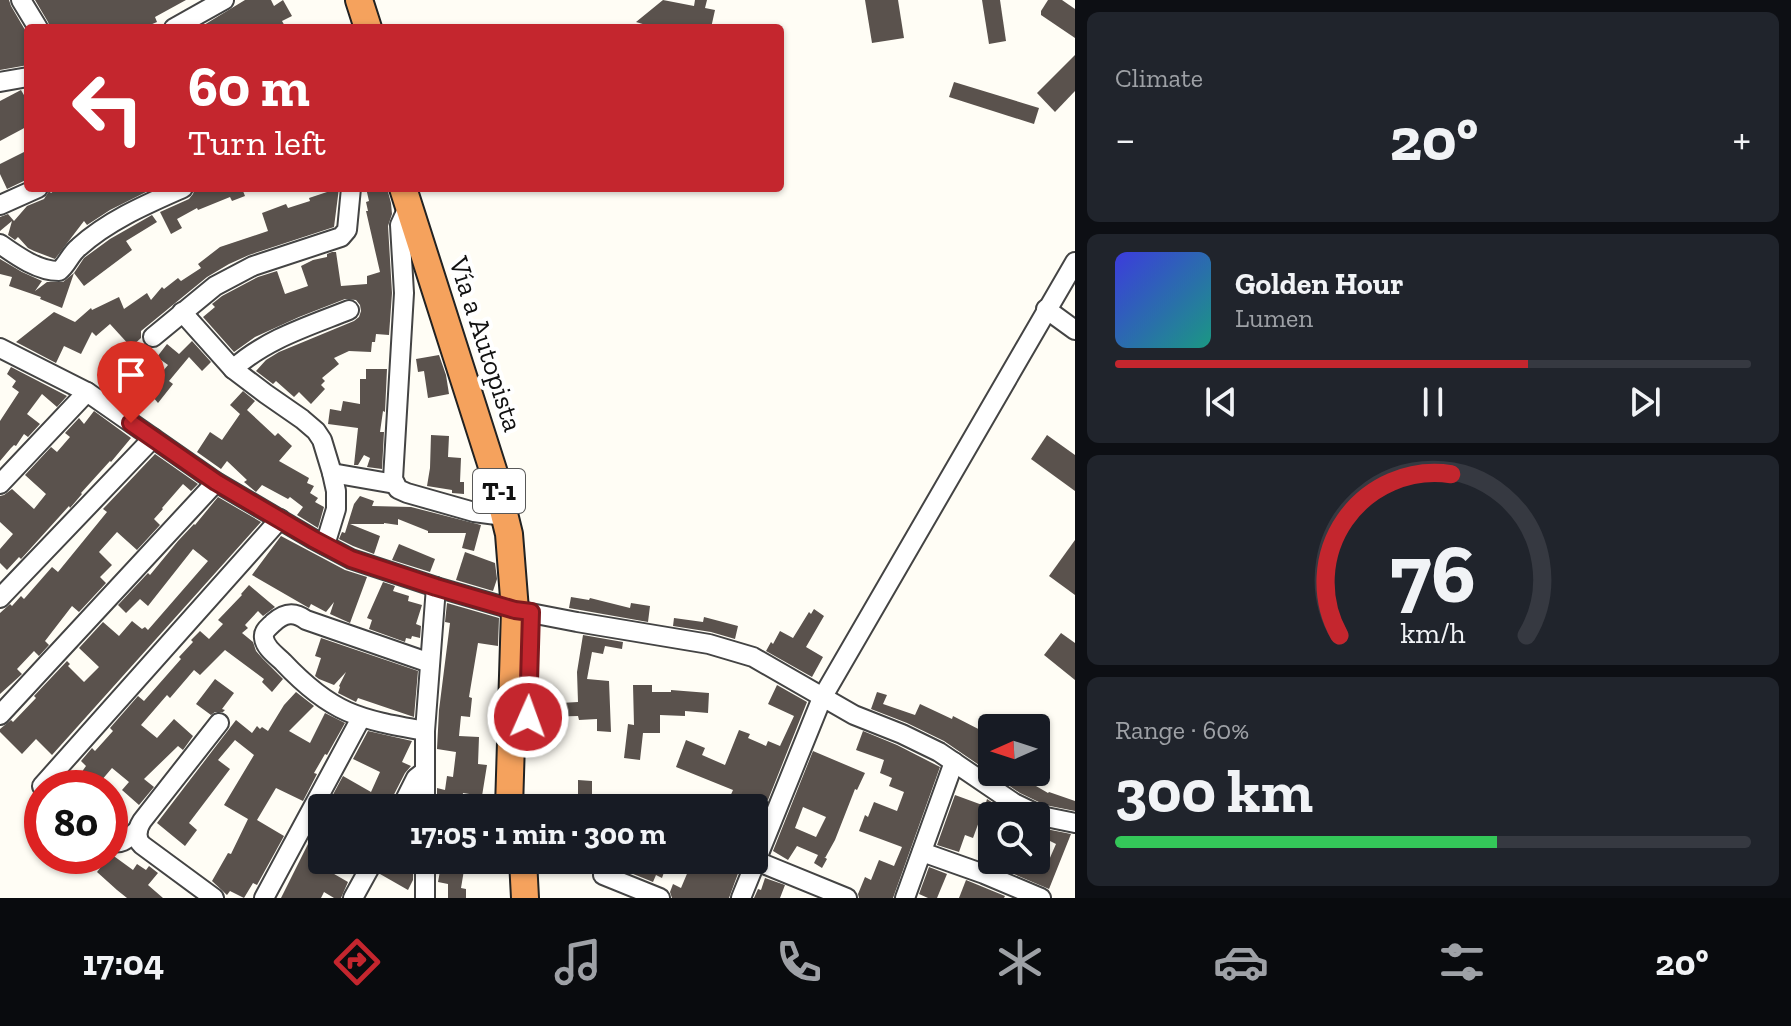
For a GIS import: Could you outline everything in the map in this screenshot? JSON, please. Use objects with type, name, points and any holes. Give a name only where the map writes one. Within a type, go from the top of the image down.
[{"type":"highway","points":[[342,0],[350,24]]},
{"type":"highway","points":[[359,0],[367,24]]},
{"type":"highway","name":"Vía a Autopista","points":[[411,195],[494,473],[523,611],[510,794]]},
{"type":"highway","name":"Vía a Autopista","points":[[411,195],[510,469],[525,531],[525,794]]},
{"type":"highway","points":[[506,898],[507,874]]},
{"type":"highway","points":[[524,874],[525,898]]},
{"type":"street","points":[[21,0],[36,24]]},
{"type":"street","points":[[181,24],[224,0]]},
{"type":"street","points":[[0,82],[24,78]]},
{"type":"street","points":[[0,205],[29,192]]},
{"type":"street","points":[[0,244],[46,270],[59,271],[76,249],[101,231],[174,192]]},
{"type":"street","points":[[153,337],[215,286],[253,266],[341,237],[347,230],[351,192]]},
{"type":"street","points":[[411,195],[400,225],[404,293],[393,479],[398,489],[407,493],[474,512],[504,516]]},
{"type":"street","points":[[768,829],[822,698],[1075,262]]},
{"type":"street","points":[[1046,309],[1075,330]]},
{"type":"street","points":[[233,369],[267,344],[349,310]]},
{"type":"street","points":[[182,312],[233,369],[302,419],[322,440],[336,491],[336,509],[325,545]]},
{"type":"street","points":[[0,368],[8,351],[87,392],[216,482],[351,559],[523,611],[709,644],[753,657],[854,715],[902,734],[954,762],[1002,802]]},
{"type":"street","points":[[0,484],[87,392]]},
{"type":"street","points":[[0,598],[153,438]]},
{"type":"street","points":[[332,473],[395,484]]},
{"type":"street","points":[[0,715],[216,482]]},
{"type":"street","points":[[56,770],[280,519]]},
{"type":"street","points":[[425,794],[425,731],[436,587]]},
{"type":"street","points":[[425,731],[361,718],[321,698],[267,646],[264,639],[266,630],[280,616],[296,614],[430,663]]},
{"type":"street","points":[[264,898],[361,718]]},
{"type":"street","points":[[214,898],[142,845],[138,841],[138,830],[219,723]]},
{"type":"street","points":[[905,898],[954,762]]},
{"type":"street","points":[[408,794],[416,778],[425,771]]},
{"type":"street","points":[[1050,818],[1075,823]]},
{"type":"street","points":[[128,838],[138,830]]},
{"type":"street","points":[[922,852],[978,872]]},
{"type":"street","points":[[768,865],[847,898]]},
{"type":"street","points":[[353,898],[366,874]]},
{"type":"street","points":[[425,874],[425,898]]},
{"type":"street","points":[[741,898],[750,874]]},
{"type":"street","points":[[984,874],[1041,898]]},
{"type":"street","points":[[603,875],[660,898]]},
{"type":"building","points":[[0,0],[9,0],[24,28],[24,66],[0,70]]},
{"type":"building","points":[[35,0],[186,0],[155,17],[157,22],[152,24],[48,22]]},
{"type":"building","points":[[245,0],[271,0],[274,6],[283,0],[292,16],[282,21],[284,24],[206,24]]},
{"type":"building","points":[[663,0],[694,6],[695,0],[707,0],[705,8],[715,10],[712,24],[636,22]]},
{"type":"building","points":[[865,0],[898,0],[904,38],[872,43]]},
{"type":"building","points":[[982,0],[1000,0],[1006,41],[989,44]]},
{"type":"building","points":[[1048,0],[1062,0],[1075,9],[1075,38],[1041,15]]},
{"type":"building","points":[[1075,55],[1075,91],[1055,112],[1037,93]]},
{"type":"building","points":[[954,82],[1039,108],[1034,124],[949,97]]},
{"type":"building","points":[[21,90],[24,95],[24,128],[0,141],[0,101]]},
{"type":"building","points":[[24,152],[24,181],[7,189],[0,174],[0,164]]},
{"type":"building","points":[[146,192],[87,225],[84,221],[55,259],[28,248],[18,237],[15,240],[8,235],[12,221],[0,231],[0,217],[8,214],[14,221],[27,206],[51,193]]},
{"type":"building","points":[[243,192],[245,196],[232,201],[230,197],[197,208],[177,219],[182,228],[171,234],[160,212],[189,199],[193,194]]},
{"type":"building","points":[[338,192],[334,227],[249,255],[207,277],[141,331],[141,338],[131,347],[110,324],[96,336],[92,332],[81,354],[64,346],[56,363],[16,342],[54,312],[75,322],[91,308],[119,297],[124,309],[147,293],[151,300],[162,287],[164,289],[178,278],[181,281],[201,268],[198,264],[220,247],[268,231],[262,213],[286,204],[288,208],[310,201],[309,198]]},
{"type":"building","points":[[367,192],[388,192],[391,203],[392,214],[388,226],[392,293],[389,335],[376,334],[371,352],[349,351],[334,358],[339,364],[322,378],[325,381],[321,385],[325,389],[311,404],[299,392],[294,397],[276,381],[273,384],[256,371],[279,352],[354,321],[361,311],[356,300],[345,299],[299,317],[255,337],[234,352],[203,317],[222,296],[258,277],[277,271],[285,294],[308,286],[301,266],[327,257],[332,252],[336,252],[341,286],[367,284],[367,276],[380,272],[366,211],[366,202],[369,201]]},
{"type":"building","points":[[152,215],[157,222],[126,241],[132,250],[84,286],[74,273],[84,258]]},
{"type":"building","points":[[0,259],[42,281],[35,291],[47,282],[63,282],[74,273],[62,308],[9,286],[12,277],[0,274]]},
{"type":"building","points":[[192,341],[211,362],[202,371],[189,357],[169,381],[173,384],[158,403],[147,390],[168,365],[157,357],[167,344],[179,354]]},
{"type":"building","points":[[439,355],[449,394],[428,398],[424,371],[418,372],[416,359]]},
{"type":"building","points":[[11,367],[67,396],[57,407],[42,394],[27,414],[40,424],[28,437],[24,434],[0,461],[0,421],[19,392],[12,387],[16,381],[7,374]]},
{"type":"building","points":[[366,369],[387,369],[385,412],[380,432],[384,432],[382,469],[367,467],[370,458],[364,455],[358,465],[354,465],[358,428],[328,424],[330,409],[341,411],[343,401],[360,404],[360,379],[366,379]]},
{"type":"building","points":[[243,391],[255,401],[247,410],[275,436],[278,433],[292,446],[279,461],[309,478],[307,483],[314,486],[310,493],[318,498],[315,502],[324,507],[318,528],[297,515],[303,507],[290,497],[288,499],[262,485],[256,492],[227,461],[221,469],[197,452],[210,432],[222,440],[240,414],[230,405]]},
{"type":"building","points":[[94,411],[131,438],[70,508],[7,570],[0,563],[0,549],[13,534],[0,522],[0,496],[12,489],[34,509],[46,494],[25,475],[51,447],[57,452],[70,437],[65,433],[79,418],[84,424]]},
{"type":"building","points":[[431,435],[449,436],[448,457],[461,458],[460,482],[464,482],[464,494],[427,486]]},
{"type":"building","points":[[1047,435],[1075,455],[1075,491],[1031,459]]},
{"type":"building","points":[[155,454],[198,484],[191,491],[183,484],[154,519],[160,525],[137,550],[117,532],[99,552],[112,565],[100,577],[106,583],[79,612],[72,606],[45,641],[49,645],[39,656],[34,651],[17,669],[22,674],[0,694],[0,613],[21,596],[24,599],[52,567],[58,572],[107,512],[103,509]]},
{"type":"building","points":[[360,496],[374,501],[372,506],[411,507],[481,525],[474,551],[462,548],[466,533],[428,533],[398,519],[398,525],[350,524],[380,536],[374,554],[353,546],[339,539],[342,532],[345,533],[354,504]]},
{"type":"building","points":[[218,497],[261,522],[52,755],[36,739],[22,754],[0,729],[11,720],[13,722],[67,661],[84,682],[99,667],[79,648],[103,622],[119,636],[132,621],[148,630],[208,561],[193,549],[148,606],[140,599],[126,613],[118,605],[148,573],[150,575]]},
{"type":"building","points":[[281,536],[345,570],[367,577],[350,623],[330,614],[334,602],[326,612],[311,604],[309,608],[252,575]]},
{"type":"building","points":[[1075,540],[1075,595],[1049,576]]},
{"type":"building","points":[[399,544],[435,559],[430,572],[392,560]]},
{"type":"building","points":[[465,552],[495,563],[497,579],[493,591],[456,580]]},
{"type":"building","points":[[383,582],[395,586],[393,591],[409,596],[408,601],[422,605],[416,624],[421,626],[420,638],[412,636],[405,642],[369,629],[372,620],[367,618]]},
{"type":"building","points":[[249,585],[275,607],[263,616],[258,611],[242,633],[283,679],[272,692],[262,682],[264,679],[225,650],[200,675],[194,670],[141,725],[157,738],[174,719],[193,736],[183,750],[178,746],[144,779],[154,787],[139,805],[128,795],[128,770],[83,770],[86,766],[81,761],[113,731],[110,728],[138,696],[144,701],[181,659],[179,657],[200,631],[209,639],[223,624],[218,620]]},
{"type":"building","points":[[571,597],[590,598],[630,608],[631,603],[650,606],[648,622],[569,608]]},
{"type":"building","points":[[447,603],[499,618],[498,646],[478,643],[469,697],[472,698],[470,717],[461,716],[459,736],[479,737],[478,764],[487,765],[482,794],[437,794],[437,788],[445,790],[447,776],[453,777],[456,752],[437,749],[450,623],[445,622]]},
{"type":"building","points":[[814,609],[824,616],[806,647],[823,657],[812,677],[766,651],[780,631],[793,638]]},
{"type":"building","points":[[704,617],[738,626],[735,639],[673,626],[674,618],[703,622]]},
{"type":"building","points":[[1061,633],[1075,643],[1075,680],[1044,655]]},
{"type":"building","points":[[583,635],[623,642],[622,649],[605,646],[603,654],[592,652],[587,679],[609,681],[611,732],[597,731],[597,719],[542,717],[542,704],[578,702],[577,672]]},
{"type":"building","points":[[321,638],[418,671],[414,717],[358,698],[356,702],[338,693],[346,672],[334,685],[315,676],[321,658],[315,656]]},
{"type":"building","points":[[215,679],[234,693],[223,712],[211,715],[196,704]]},
{"type":"building","points":[[633,685],[652,685],[652,692],[709,693],[708,713],[685,711],[685,716],[660,715],[660,733],[643,733],[640,760],[624,758],[628,724],[634,725]]},
{"type":"building","points":[[777,685],[807,702],[768,800],[768,794],[731,794],[733,790],[676,767],[686,740],[705,748],[702,755],[725,765],[739,730],[766,746],[768,741],[780,746],[794,716],[768,704]]},
{"type":"building","points":[[296,692],[314,706],[289,731],[310,743],[325,713],[345,723],[314,773],[317,774],[303,801],[276,788],[257,820],[284,836],[257,885],[253,883],[244,898],[230,891],[227,895],[212,881],[228,853],[231,854],[248,819],[224,805],[254,755],[235,740],[218,760],[230,769],[189,823],[197,830],[185,846],[157,823],[236,720],[252,733],[257,726],[268,731]]},
{"type":"building","points":[[877,692],[887,695],[883,704],[915,715],[920,704],[978,729],[978,764],[944,741],[871,709]]},
{"type":"building","points":[[368,731],[412,741],[402,762],[411,766],[394,794],[333,794],[343,776],[371,792],[380,772],[353,759]]},
{"type":"building","points":[[863,731],[940,767],[893,898],[859,898],[858,894],[865,877],[871,880],[879,860],[894,866],[902,847],[859,831],[865,815],[868,817],[874,802],[897,811],[904,792],[889,786],[892,778],[880,773],[884,760],[856,750]]},
{"type":"building","points":[[813,751],[865,773],[855,789],[822,868],[814,863],[818,855],[797,846],[788,860],[773,851]],"holes":[[[803,807],[826,817],[816,837],[795,828]]]},
{"type":"building","points":[[578,780],[592,781],[592,794],[578,794]]},
{"type":"building","points":[[1010,786],[1036,786],[1075,801],[1075,811],[1050,806],[1050,802],[1039,802]]},
{"type":"building","points":[[955,795],[978,803],[978,824],[973,838],[965,835],[959,852],[937,845]]},
{"type":"building","points":[[1050,830],[1071,834],[1049,889],[1014,874],[1050,874],[1050,858],[1056,844],[1050,841]]},
{"type":"building","points":[[308,844],[308,874],[334,874],[348,882],[341,898],[324,892],[321,898],[281,898]]},
{"type":"building","points":[[137,864],[146,870],[149,866],[158,873],[148,885],[163,898],[127,898],[99,874],[128,874],[128,866],[133,870]]},
{"type":"building","points":[[929,867],[947,874],[937,898],[919,894]]},
{"type":"building","points":[[380,874],[413,874],[408,890]]},
{"type":"building","points":[[439,874],[463,874],[461,888],[466,889],[466,898],[448,898],[448,884],[438,882]]},
{"type":"building","points":[[633,874],[663,874],[662,878],[656,875],[653,882]]},
{"type":"building","points":[[687,874],[738,874],[729,898],[672,898],[670,892],[673,884],[681,888]]},
{"type":"building","points":[[765,878],[785,885],[780,898],[754,898]]},
{"type":"building","points":[[966,880],[1005,896],[959,898]]},
{"type":"route","points":[[131,423],[216,482],[351,559],[436,587],[531,612],[528,717]]}]
